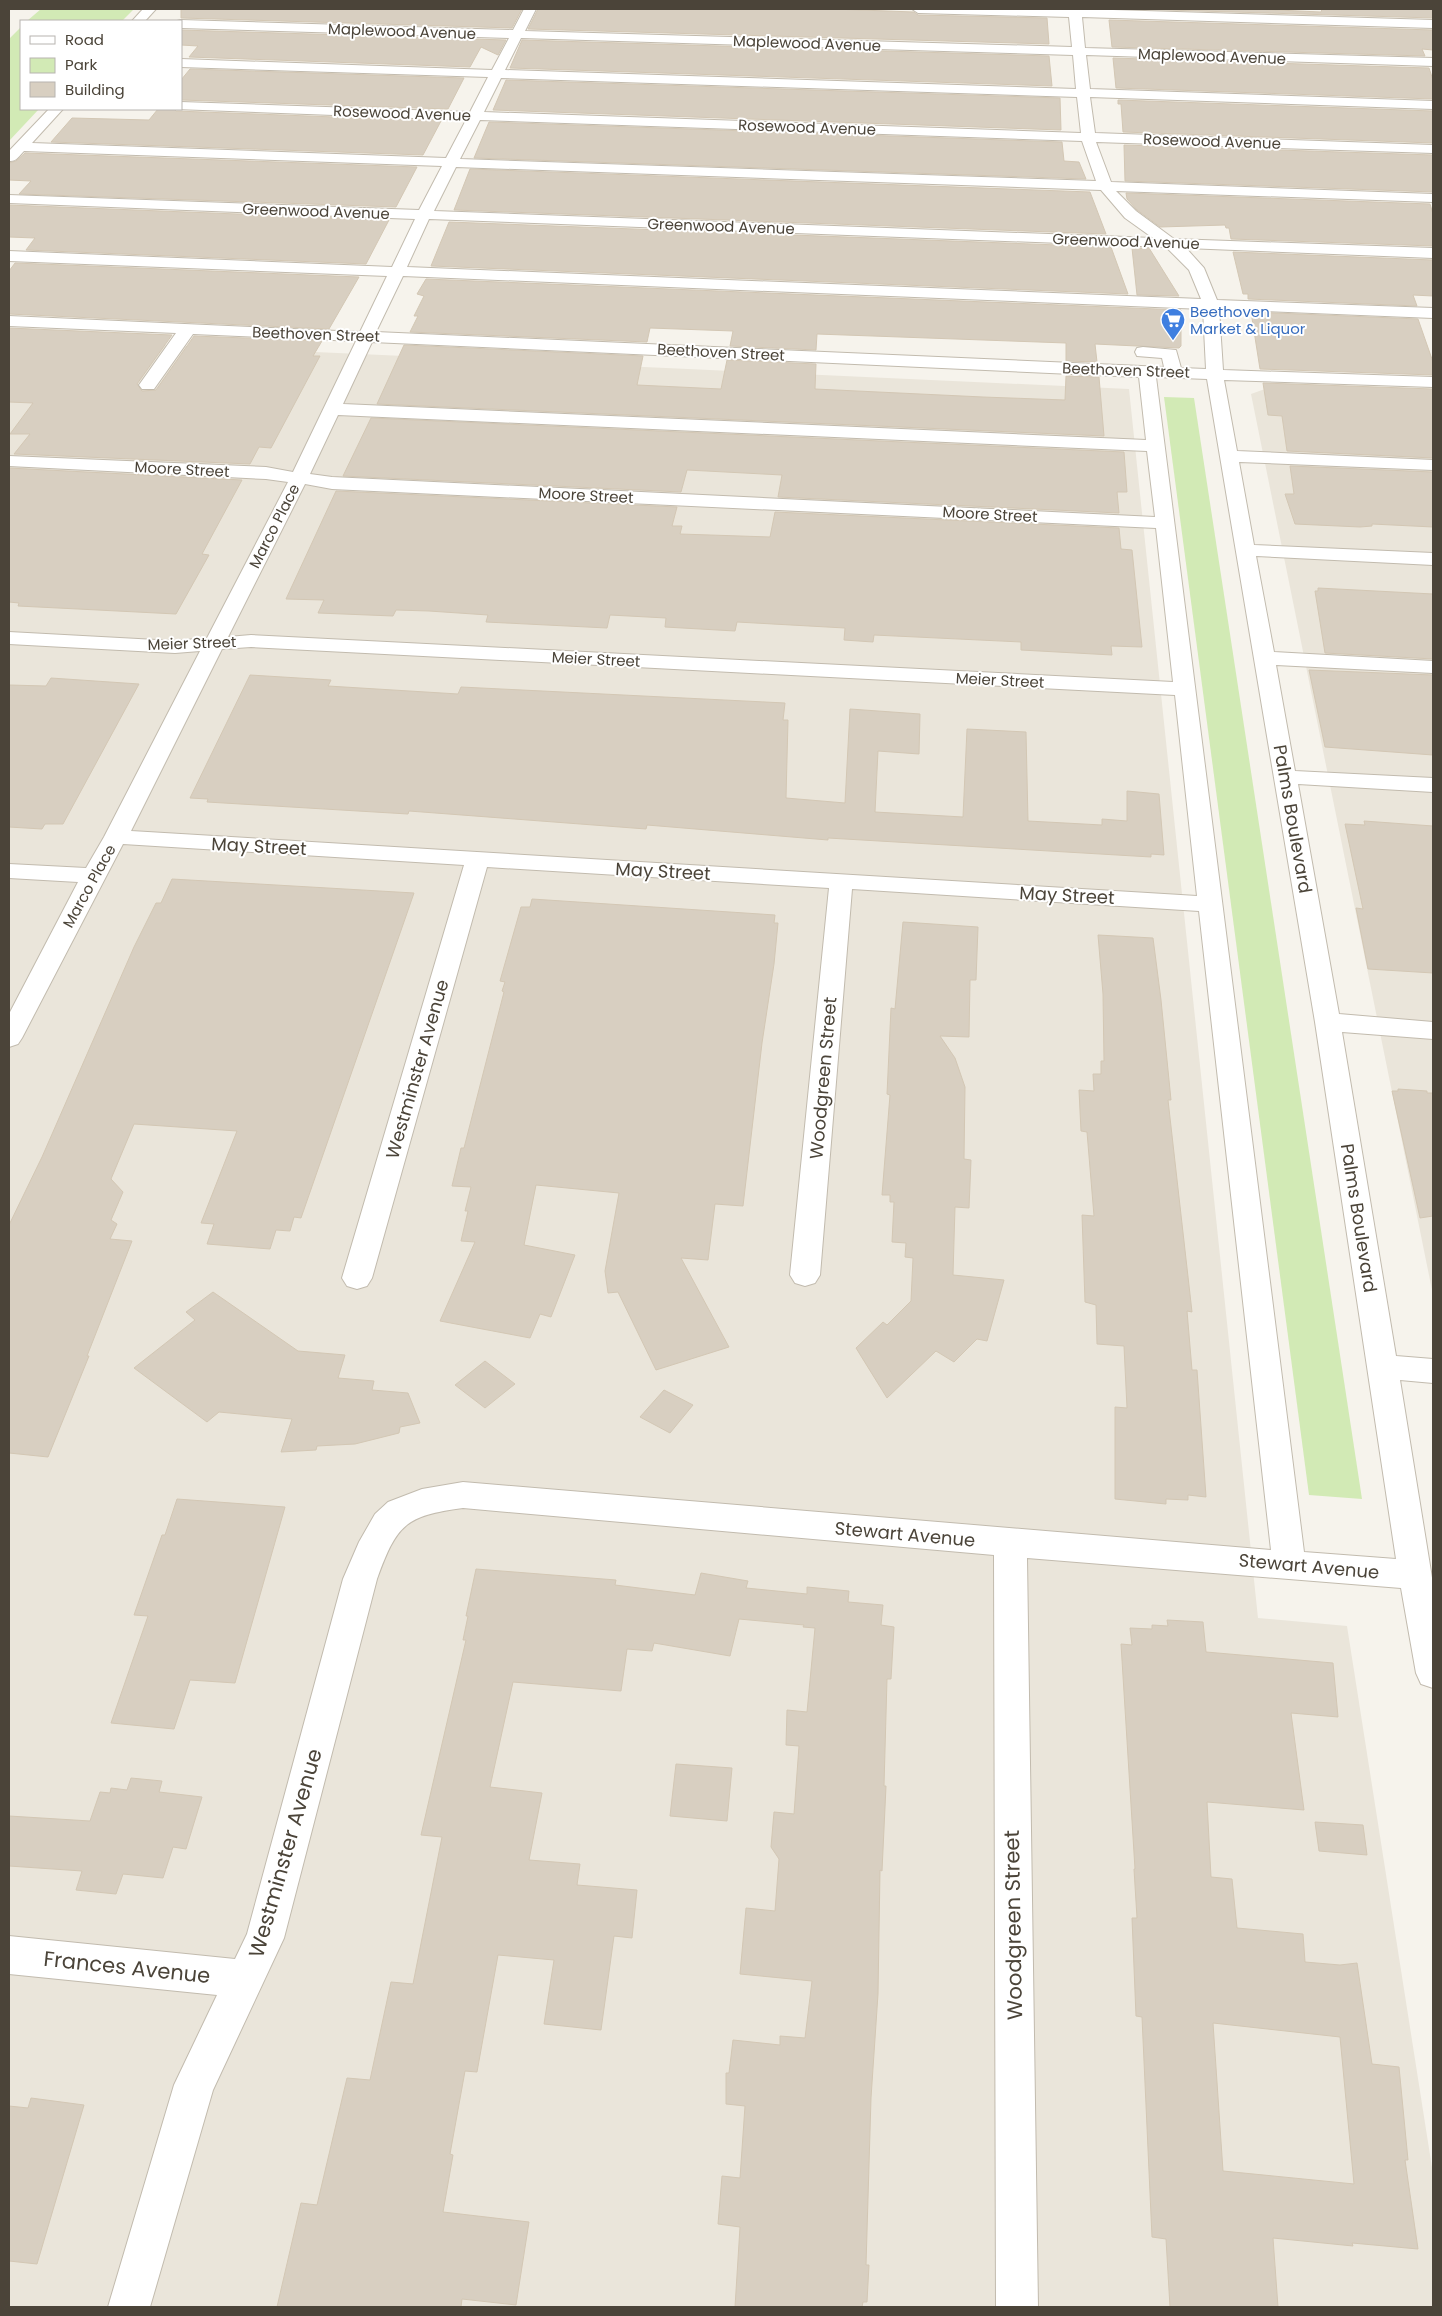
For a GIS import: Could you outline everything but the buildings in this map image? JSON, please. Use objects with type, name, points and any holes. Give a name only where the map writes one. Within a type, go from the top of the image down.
[{"type":"street","points":[[139,20],[150,9]]},
{"type":"street","name":"Marco Place","points":[[9,1038],[93,876],[116,838],[299,478],[424,215],[450,163],[477,116],[530,9]]},
{"type":"street","points":[[918,9],[1075,11],[1433,24]]},
{"type":"street","name":"Palms Boulevard","points":[[1075,11],[1087,137],[1104,186],[1120,206],[1171,243],[1190,261],[1203,280],[1212,305],[1214,374],[1247,550],[1328,1022],[1415,1575],[1433,1673]]},
{"type":"street","name":"Maplewood Avenue","points":[[182,24],[1433,62]]},
{"type":"street","points":[[182,63],[1433,105]]},
{"type":"street","name":"Rosewood Avenue","points":[[182,106],[1433,149]]},
{"type":"street","points":[[9,159],[55,110]]},
{"type":"street","points":[[20,147],[1433,198]]},
{"type":"street","name":"Greenwood Avenue","points":[[9,199],[1433,253]]},
{"type":"street","points":[[9,256],[1433,313]]},
{"type":"street","name":"Beethoven Street","points":[[9,321],[366,336],[1145,362],[1170,354],[1172,373],[1433,382]]},
{"type":"street","points":[[148,385],[188,329]]},
{"type":"street","points":[[1145,362],[1289,1563]]},
{"type":"street","points":[[332,409],[1156,446]]},
{"type":"street","points":[[1228,456],[1433,466]]},
{"type":"street","name":"Moore Street","points":[[9,461],[266,473],[332,483],[1164,523]]},
{"type":"street","points":[[1247,550],[1433,559]]},
{"type":"street","name":"Meier Street","points":[[9,638],[175,647],[251,641],[1183,689]]},
{"type":"street","points":[[1266,658],[1433,667]]},
{"type":"street","points":[[1286,777],[1433,785]]},
{"type":"street","name":"May Street","points":[[116,838],[1209,904]]},
{"type":"street","name":"Westminster Avenue","points":[[357,1278],[477,860]]},
{"type":"street","points":[[9,871],[93,876]]},
{"type":"street","name":"Woodgreen Street","points":[[805,1275],[841,882]]},
{"type":"street","points":[[1328,1022],[1433,1030]]},
{"type":"street","points":[[1382,1367],[1433,1371]]},
{"type":"street","name":"Stewart Avenue","points":[[398,1512],[430,1500],[463,1495],[1010,1543],[1289,1563],[1415,1575]]},
{"type":"street","name":"Westminster Avenue","points":[[129,2307],[194,2085],[265,1938],[360,1579],[373,1544],[398,1512]]},
{"type":"street","name":"Woodgreen Street","points":[[1010,1543],[1017,2307]]},
{"type":"street","name":"Frances Avenue","points":[[9,1954],[246,1979]]},
{"type":"shaded area","points":[[9,338],[1129,389],[1258,1618],[1347,1626],[1433,2174],[1433,2307],[9,2307]]},
{"type":"shaded area","points":[[1265,389],[1433,397],[1433,1295],[1251,394]]},
{"type":"green space","points":[[41,9],[134,9],[123,20],[28,20]]},
{"type":"green space","points":[[20,28],[20,110],[38,110],[9,141],[9,39]]},
{"type":"green space","points":[[1164,397],[1194,398],[1362,1499],[1309,1495]]},
{"type":"place","name":"Beethoven Market & Liquor","points":[[1173,341]]}]
